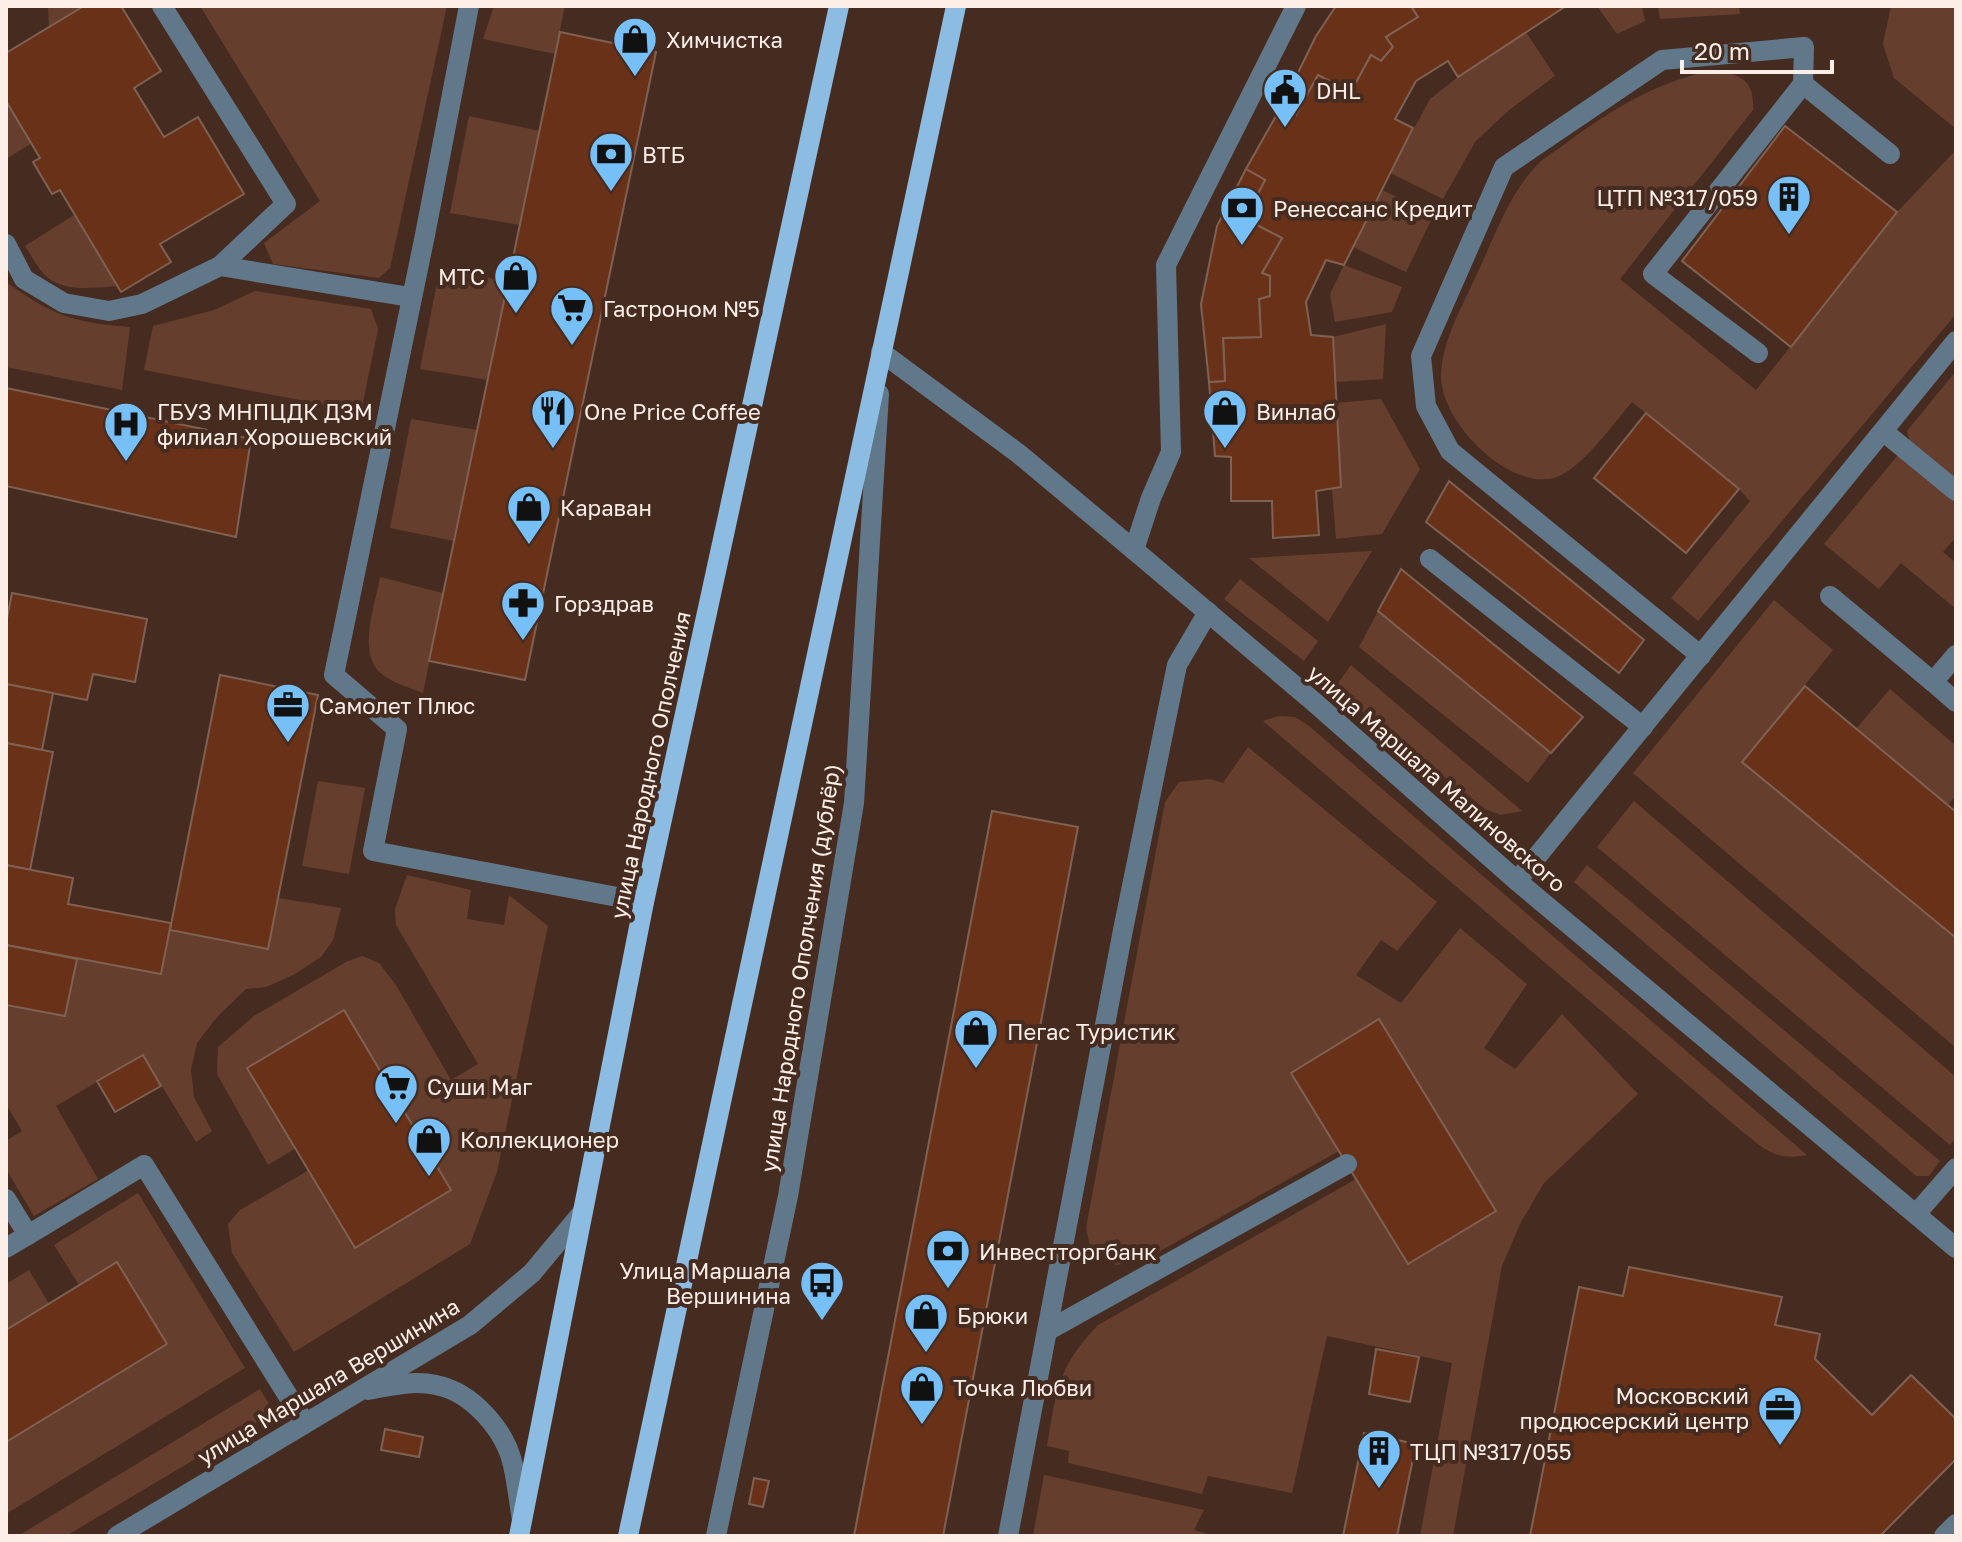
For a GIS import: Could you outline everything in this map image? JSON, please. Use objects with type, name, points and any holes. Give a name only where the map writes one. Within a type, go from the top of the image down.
[{"type":"main road","name":"улица Народного Ополчения","points":[[521,1529],[644,902],[839,6]]},
{"type":"main road","points":[[628,1536],[956,6]]},
{"type":"street","points":[[6,244],[24,279],[64,303],[109,311],[142,304],[220,266],[286,204],[162,6]]},
{"type":"street","points":[[469,6],[334,675],[397,729],[373,851],[644,902]]},
{"type":"street","points":[[1134,550],[1151,498],[1171,452],[1166,265],[1296,6]]},
{"type":"street","points":[[1701,656],[1450,451],[1426,406],[1421,356],[1504,167],[1662,60],[1804,47],[1803,84],[1653,274],[1758,353]]},
{"type":"street","points":[[1803,84],[1890,154]]},
{"type":"street","points":[[220,266],[410,297]]},
{"type":"street","points":[[1517,881],[1956,341]]},
{"type":"street","name":"улица Маршала Малиновского","points":[[881,352],[1019,454],[1326,712],[1517,881],[1956,1248]]},
{"type":"street","name":"улица Народного Ополчения (дублёр)","points":[[716,1536],[788,1196],[854,803],[881,352]]},
{"type":"street","points":[[1884,432],[1956,491]]},
{"type":"street","points":[[1430,559],[1643,727]]},
{"type":"street","points":[[1830,596],[1956,702]]},
{"type":"street","points":[[1008,1536],[1123,930],[1177,665],[1208,612]]},
{"type":"street","points":[[1933,682],[1956,655]]},
{"type":"street","points":[[1047,1331],[1347,1164]]},
{"type":"street","points":[[6,1248],[144,1165],[305,1423]]},
{"type":"street","points":[[1916,1214],[1956,1168]]},
{"type":"street","points":[[6,1199],[28,1235]]},
{"type":"street","name":"улица Маршала Вершинина","points":[[117,1536],[470,1325],[532,1273],[582,1213]]},
{"type":"street","points":[[356,1391],[402,1384],[436,1385],[470,1399],[495,1426],[513,1462],[521,1529]]},
{"type":"street","points":[[1944,1536],[1956,1524]]},
{"type":"shaded area","points":[[48,6],[84,6],[49,27]]},
{"type":"shaded area","points":[[200,6],[447,6],[390,268],[379,278],[273,264],[264,243],[320,201]]},
{"type":"shaded area","points":[[494,6],[565,6],[555,54],[483,39]]},
{"type":"shaded area","points":[[1597,6],[1642,6],[1645,21],[1617,34]]},
{"type":"shaded area","points":[[1658,6],[1739,6],[1740,14],[1660,19]]},
{"type":"shaded area","points":[[1891,6],[1956,6],[1956,129],[1894,78],[1883,44]]},
{"type":"shaded area","points":[[1526,32],[1555,76],[1509,110],[1475,142],[1443,199],[1390,173],[1430,99]]},
{"type":"shaded area","points":[[1710,71],[1729,73],[1743,79],[1751,91],[1753,110],[1620,279],[1756,390],[1897,212],[1956,150],[1956,314],[1698,621],[1671,598],[1750,501],[1739,489],[1632,402],[1596,445],[1564,474],[1536,479],[1516,473],[1479,448],[1463,430],[1443,392],[1441,374],[1445,349],[1459,313],[1509,204],[1536,166],[1599,120],[1634,99],[1671,82]]},
{"type":"shaded area","points":[[6,101],[32,143],[6,159]]},
{"type":"shaded area","points":[[469,116],[540,131],[520,225],[450,213]]},
{"type":"shaded area","points":[[1382,190],[1434,214],[1406,272],[1353,247]]},
{"type":"shaded area","points":[[74,215],[117,286],[77,288],[58,284],[43,273],[25,246]]},
{"type":"shaded area","points":[[1344,265],[1402,287],[1392,312],[1335,322],[1330,294]]},
{"type":"shaded area","points":[[440,267],[508,282],[488,380],[420,369]]},
{"type":"shaded area","points":[[6,282],[37,303],[77,320],[130,327],[122,390],[6,367]]},
{"type":"shaded area","points":[[255,291],[371,309],[378,329],[361,412],[144,370],[153,326],[214,310]]},
{"type":"shaded area","points":[[1386,324],[1383,379],[1335,382],[1333,337]]},
{"type":"shaded area","points":[[1956,371],[1956,482],[1911,446],[1907,431]]},
{"type":"shaded area","points":[[1381,399],[1420,469],[1382,534],[1336,539],[1332,489],[1341,487],[1336,403]]},
{"type":"shaded area","points":[[411,419],[477,430],[454,541],[390,528]]},
{"type":"shaded area","points":[[1898,455],[1956,503],[1956,537],[1943,552],[1956,563],[1956,609],[1901,563],[1879,589],[1824,544]]},
{"type":"shaded area","points":[[1372,551],[1328,622],[1249,558]]},
{"type":"shaded area","points":[[380,577],[443,593],[423,693],[389,679],[374,665],[370,655],[369,633]]},
{"type":"shaded area","points":[[1240,579],[1318,641],[1304,661],[1224,599]]},
{"type":"shaded area","points":[[1774,600],[1833,650],[1743,762],[1956,938],[1956,1048],[1633,773]]},
{"type":"shaded area","points":[[1378,611],[1551,753],[1528,783],[1359,647]]},
{"type":"shaded area","points":[[1351,665],[1522,811],[1500,815],[1485,809],[1334,689]]},
{"type":"shaded area","points":[[1890,689],[1956,746],[1956,795],[1948,805],[1856,729]]},
{"type":"shaded area","points":[[1278,716],[1295,717],[1309,726],[1807,1155],[1777,1155],[1738,1128],[1263,721]]},
{"type":"shaded area","points":[[1248,747],[1437,902],[1397,951],[1381,940],[1356,975],[1401,1003],[1460,928],[1527,984],[1484,1048],[1515,1069],[1562,1014],[1638,1094],[1544,1183],[1521,1222],[1502,1266],[1453,1536],[1420,1536],[1452,1363],[1327,1336],[1292,1493],[1208,1476],[1202,1494],[1068,1463],[1069,1451],[1047,1446],[1053,1409],[1066,1367],[1098,1325],[1356,1179],[1339,1151],[1142,1261],[1116,1265],[1091,1251],[1086,1228],[1165,802],[1179,782],[1210,779],[1223,783]]},
{"type":"shaded area","points":[[318,781],[365,788],[349,874],[302,866]]},
{"type":"shaded area","points":[[1634,801],[1956,1077],[1956,1138],[1950,1145],[1597,847]]},
{"type":"shaded area","points":[[1587,865],[1940,1161],[1929,1176],[1916,1176],[1574,882]]},
{"type":"shaded area","points":[[407,875],[471,890],[467,919],[504,925],[509,895],[548,926],[497,1172],[470,1244],[294,1352],[232,1253],[228,1224],[240,1210],[309,1170],[451,1189],[344,1010],[296,1148],[268,1165],[217,1074],[218,1047],[254,1016],[346,962],[362,956],[379,963],[396,985],[451,1080],[478,1064],[396,925],[395,909]]},
{"type":"shaded area","points":[[278,898],[341,908],[333,940],[321,957],[295,974],[266,987],[246,989],[217,1017],[197,1043],[191,1070],[194,1097],[212,1131],[196,1142],[143,1055],[56,1106],[98,1179],[34,1216],[6,1169],[6,1141],[22,1131],[6,1104],[6,1005],[65,1016],[77,959],[161,974],[170,930],[267,949]]},
{"type":"shaded area","points":[[138,1193],[245,1368],[6,1514],[6,1442],[167,1344],[79,1285],[54,1245]]},
{"type":"shaded area","points":[[29,1270],[49,1304],[6,1330],[6,1284]]},
{"type":"shaded area","points":[[260,1389],[274,1412],[66,1536],[18,1536]]},
{"type":"shaded area","points":[[1044,1475],[1204,1510],[1194,1530],[1216,1536],[1033,1536]]},
{"type":"building","points":[[84,6],[121,6],[161,71],[134,88],[164,137],[198,117],[244,194],[160,244],[171,262],[121,292],[60,190],[52,194],[33,162],[40,158],[6,101],[6,53]]},
{"type":"building","points":[[1336,6],[1411,6],[1418,17],[1386,37],[1393,47],[1381,61],[1371,55],[1351,92],[1318,75],[1296,115],[1281,107],[1316,36]]},
{"type":"building","points":[[1411,6],[1566,6],[1458,77],[1448,61],[1416,81],[1395,119],[1413,128],[1344,265],[1326,260],[1306,302],[1311,335],[1333,337],[1341,487],[1316,491],[1319,535],[1273,538],[1272,501],[1231,501],[1231,457],[1215,456],[1209,382],[1225,381],[1223,338],[1261,337],[1259,299],[1270,296],[1270,276],[1262,273],[1282,238],[1245,219],[1265,180],[1246,169],[1281,107],[1296,115],[1318,75],[1351,92],[1371,55],[1381,61],[1393,47],[1386,37],[1418,17]]},
{"type":"building","points":[[560,32],[656,52],[525,680],[429,661]]},
{"type":"building","name":"ЦТП №317/059","points":[[1785,126],[1897,212],[1791,347],[1682,261]]},
{"type":"building","points":[[1246,169],[1265,180],[1245,219],[1282,238],[1262,273],[1270,276],[1270,296],[1259,299],[1261,337],[1223,338],[1225,381],[1209,382],[1201,304],[1217,226]]},
{"type":"building","points":[[6,388],[251,439],[236,537],[6,486]]},
{"type":"building","points":[[1646,413],[1739,489],[1686,553],[1594,478]]},
{"type":"building","points":[[1449,481],[1644,640],[1619,673],[1426,522]]},
{"type":"building","points":[[1401,569],[1583,717],[1551,753],[1378,611]]},
{"type":"building","points":[[12,593],[147,619],[135,682],[93,674],[87,700],[6,684],[6,623]]},
{"type":"building","points":[[220,675],[318,695],[268,949],[170,930]]},
{"type":"building","points":[[6,684],[53,693],[42,750],[6,743]]},
{"type":"building","points":[[1805,686],[1956,812],[1956,938],[1742,762]]},
{"type":"building","points":[[6,743],[53,752],[30,870],[6,865]]},
{"type":"building","points":[[992,811],[1078,827],[1060,922],[943,1536],[854,1536]]},
{"type":"building","points":[[6,865],[73,878],[68,904],[171,923],[161,974],[6,945]]},
{"type":"building","points":[[6,945],[77,959],[65,1016],[6,1005]]},
{"type":"building","points":[[344,1010],[451,1190],[355,1248],[247,1068]]},
{"type":"building","points":[[1379,1019],[1496,1211],[1408,1264],[1291,1073]]},
{"type":"building","points":[[143,1055],[161,1086],[115,1112],[97,1081]]},
{"type":"building","points":[[117,1262],[167,1344],[6,1442],[6,1330]]},
{"type":"building","points":[[1629,1267],[1782,1297],[1775,1325],[1820,1334],[1815,1359],[1872,1415],[1911,1375],[1956,1419],[1956,1459],[1880,1536],[1530,1536],[1579,1287],[1623,1296]]},
{"type":"building","points":[[1376,1349],[1419,1357],[1410,1402],[1369,1394]]},
{"type":"building","points":[[385,1429],[423,1437],[419,1457],[381,1450]]},
{"type":"building","name":"ТЦП №317/055","points":[[1364,1433],[1416,1444],[1397,1536],[1343,1536]]},
{"type":"building","points":[[754,1478],[769,1481],[763,1507],[749,1504]]},
{"type":"place","name":"Химчистка","points":[[635,78]]},
{"type":"place","name":"DHL","points":[[1285,129]]},
{"type":"place","name":"ВТБ","points":[[611,193]]},
{"type":"place","name":"ЦТП №317/059","points":[[1789,236]]},
{"type":"place","name":"Ренессанс Кредит","points":[[1242,247]]},
{"type":"place","name":"МТС","points":[[516,315]]},
{"type":"place","name":"Гастроном №5","points":[[572,347]]},
{"type":"place","name":"One Price Coffee","points":[[553,450]]},
{"type":"place","name":"Винлаб","points":[[1225,450]]},
{"type":"place","name":"ГБУЗ МНПЦДК ДЗМ филиал Хорошевский","points":[[126,463]]},
{"type":"place","name":"Караван","points":[[529,546]]},
{"type":"place","name":"Горздрав","points":[[523,642]]},
{"type":"place","name":"Самолет Плюс","points":[[288,744]]},
{"type":"place","name":"Пегас Туристик","points":[[976,1070]]},
{"type":"place","name":"Cуши Маг","points":[[396,1125]]},
{"type":"place","name":"Коллекционер","points":[[429,1178]]},
{"type":"place","name":"Инвестторгбанк","points":[[948,1290]]},
{"type":"place","name":"Улица Маршала Вершинина","points":[[822,1322]]},
{"type":"place","name":"Брюки","points":[[926,1354]]},
{"type":"place","name":"Точка Любви","points":[[922,1426]]},
{"type":"place","name":"Московский продюсерский центр","points":[[1780,1447]]},
{"type":"place","name":"ТЦП №317/055","points":[[1379,1490]]}]
